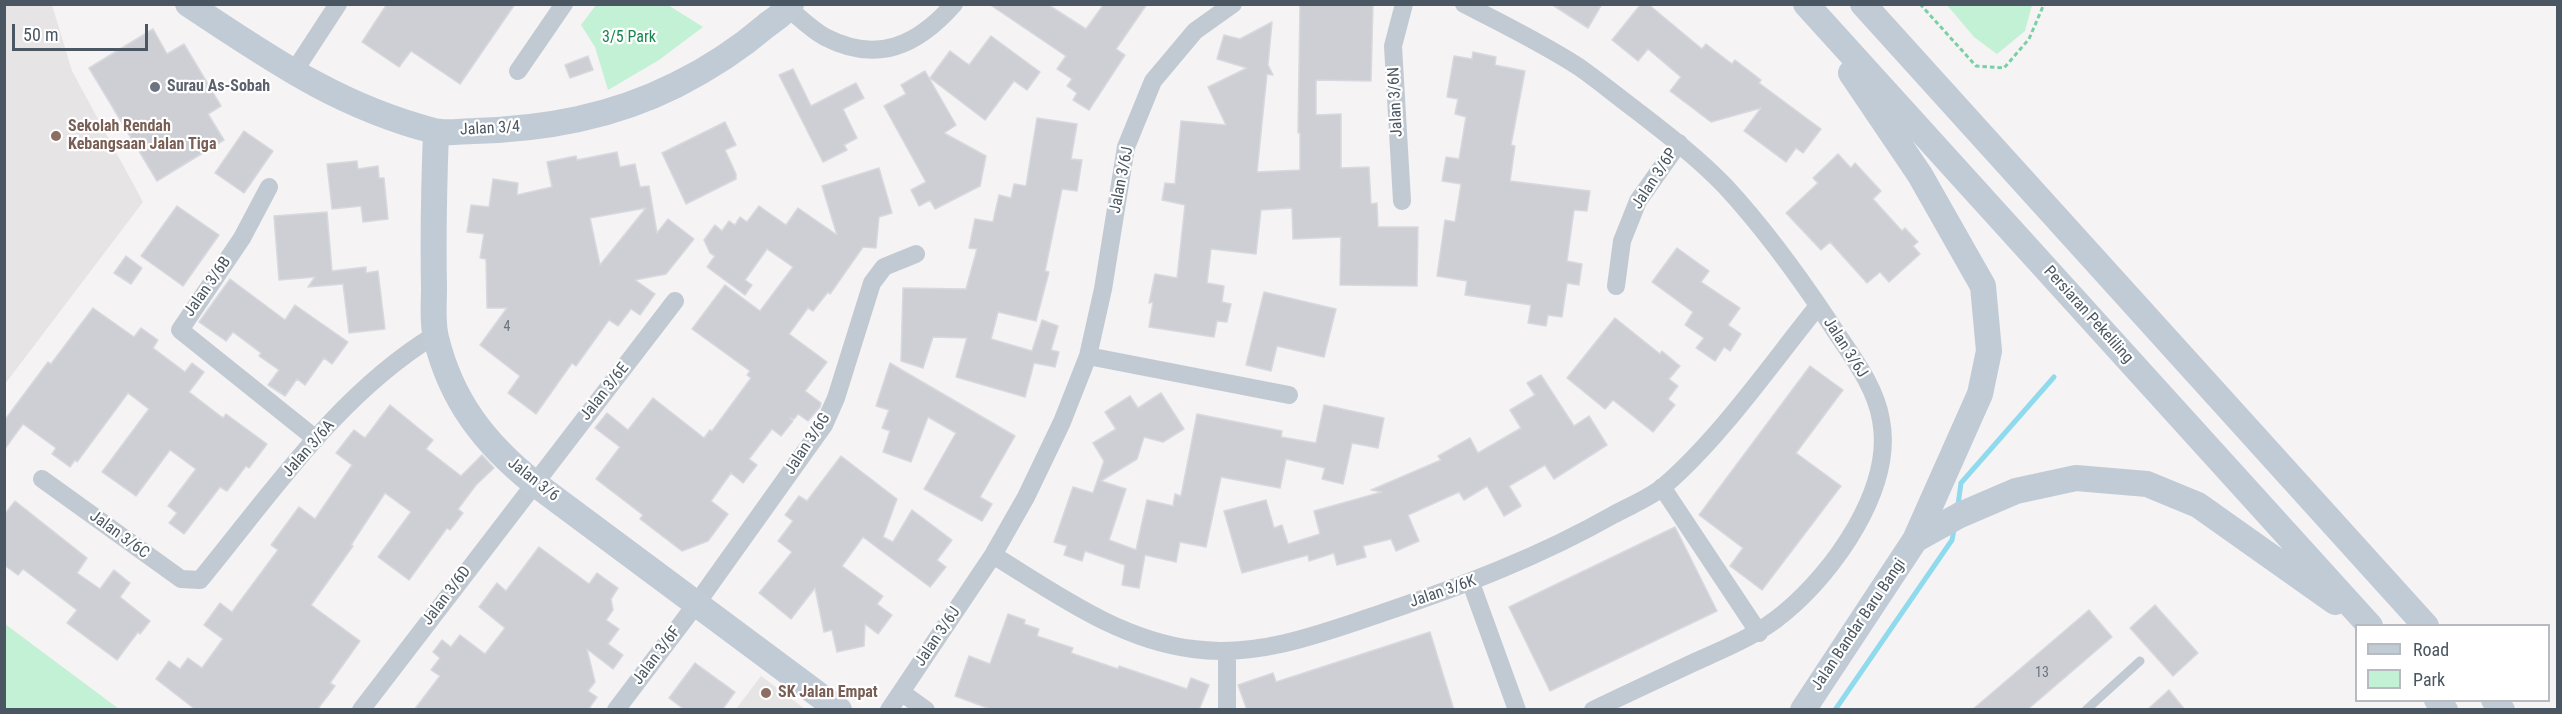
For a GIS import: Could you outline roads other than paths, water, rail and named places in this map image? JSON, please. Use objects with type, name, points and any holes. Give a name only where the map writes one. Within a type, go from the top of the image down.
[{"type":"street","name":"Jalan 3/4","points":[[188,4],[293,73],[353,104],[436,132],[502,130],[561,124],[611,112],[659,94],[734,53],[790,6]]},
{"type":"street","points":[[293,73],[338,4]]},
{"type":"street","points":[[518,71],[564,4]]},
{"type":"street","points":[[790,6],[823,36],[858,50],[890,49],[922,35],[954,4]]},
{"type":"street","name":"Jalan 3/6J","points":[[889,710],[993,555],[1026,498],[1062,422],[1088,356],[1103,289],[1126,147],[1153,81],[1195,31],[1233,4]]},
{"type":"street","name":"Jalan 3/6N","points":[[1401,201],[1393,46],[1404,4]]},
{"type":"street","name":"Jalan 3/6J","points":[[1464,4],[1517,30],[1580,68],[1679,143],[1731,194],[1774,244],[1818,306],[1868,383],[1881,418],[1883,448],[1877,481],[1861,517],[1839,553],[1799,599],[1759,633],[1593,710]]},
{"type":"street","name":"Jalan Bandar Baru Bangi","points":[[1803,710],[1915,540],[1980,394],[1989,351],[1983,286],[1920,175],[1805,4]]},
{"type":"street","name":"Persiaran Pekeliling","points":[[1805,4],[2366,624]]},
{"type":"street","points":[[1863,4],[2424,624]]},
{"type":"street","name":"Jalan 3/6","points":[[436,132],[433,236],[435,335],[445,371],[473,422],[505,460],[534,483],[839,710]]},
{"type":"street","name":"Jalan 3/6P","points":[[1616,286],[1622,241],[1638,201],[1679,143]]},
{"type":"street","name":"Jalan 3/6B","points":[[269,187],[242,238],[180,330],[316,439]]},
{"type":"street","name":"Jalan 3/6G","points":[[697,603],[824,425],[836,398],[868,294],[878,275],[891,262],[916,254]]},
{"type":"street","name":"Jalan 3/6E","points":[[534,483],[675,301]]},
{"type":"street","name":"Jalan 3/6K","points":[[993,555],[1078,608],[1161,643],[1193,649],[1227,651],[1261,648],[1331,630],[1471,583],[1565,542],[1662,487],[1712,437],[1818,306]]},
{"type":"street","name":"Jalan 3/6A","points":[[200,580],[316,439],[356,397],[405,354],[435,335]]},
{"type":"street","points":[[1088,356],[1289,395]]},
{"type":"street","points":[[1915,540],[1960,515],[2016,491],[2076,478],[2147,484],[2198,505],[2365,624]]},
{"type":"street","name":"Jalan 3/6C","points":[[42,479],[181,579],[200,580]]},
{"type":"street","name":"Jalan 3/6D","points":[[361,710],[534,483]]},
{"type":"street","points":[[1662,487],[1759,633]]},
{"type":"street","points":[[1471,583],[1517,710]]},
{"type":"street","name":"Jalan 3/6F","points":[[616,710],[697,603]]},
{"type":"street","points":[[1227,651],[1227,710]]},
{"type":"street","points":[[901,692],[926,710]]},
{"type":"lane","points":[[2086,710],[2140,661]]},
{"type":"waterway","points":[[1958,505],[1961,483],[2054,377]]},
{"type":"waterway","points":[[1835,710],[1952,540],[1954,530]]},
{"type":"place","name":"Surau As-Sobah","points":[[155,87]]},
{"type":"place","name":"Sekolah Rendah Kebangsaan Jalan Tiga","points":[[56,136]]},
{"type":"place","name":"SK Jalan Empat","points":[[766,693]]},
{"type":"park label","name":"3/5 Park","points":[[629,38]]}]
